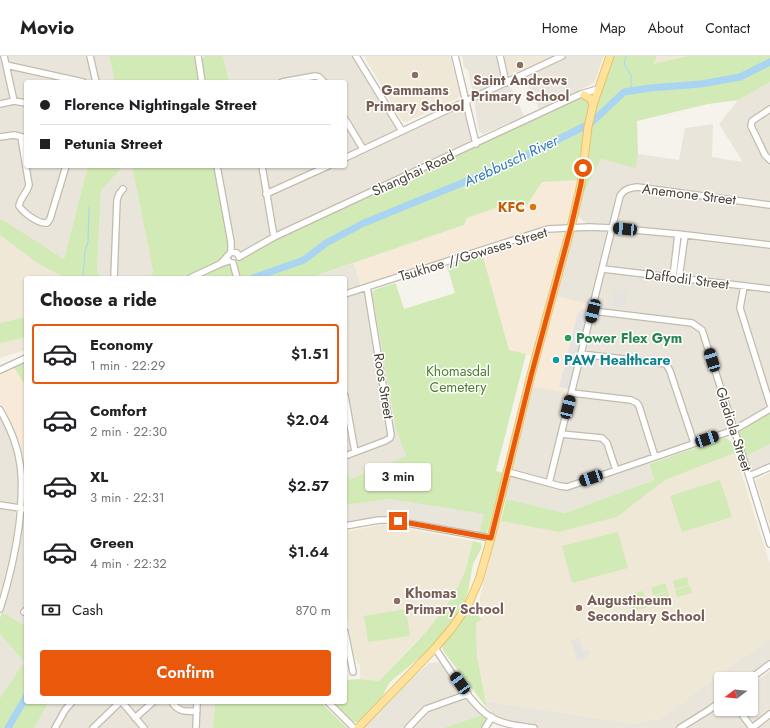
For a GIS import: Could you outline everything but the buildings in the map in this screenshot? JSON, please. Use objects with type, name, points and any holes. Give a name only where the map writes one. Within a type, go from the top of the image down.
[{"type":"main road","points":[[358,728],[435,648],[452,628],[468,605],[479,580],[571,227],[581,184],[588,127],[593,105],[610,56]]},
{"type":"main road","points":[[582,95],[591,99],[593,105]]},
{"type":"street","points":[[4,56],[14,101]]},
{"type":"street","points":[[90,56],[96,80]]},
{"type":"street","points":[[198,56],[202,80]]},
{"type":"street","points":[[356,56],[402,131]]},
{"type":"street","points":[[455,56],[476,144]]},
{"type":"street","points":[[500,56],[506,83]]},
{"type":"street","points":[[347,157],[562,56]]},
{"type":"street","points":[[6,65],[74,80]]},
{"type":"street","points":[[293,80],[315,76],[322,80]]},
{"type":"street","name":"Shanghai Road","points":[[194,276],[274,237],[582,95],[598,90]]},
{"type":"street","points":[[0,104],[14,101],[24,103]]},
{"type":"street","points":[[770,109],[752,121],[751,126],[765,155],[770,160]]},
{"type":"street","points":[[347,123],[362,150]]},
{"type":"street","points":[[0,137],[14,135],[23,137]]},
{"type":"street","points":[[27,168],[29,185],[20,201],[19,206],[41,223],[47,223],[50,219],[65,168]]},
{"type":"street","points":[[217,168],[236,274]]},
{"type":"street","points":[[262,168],[274,237]]},
{"type":"street","points":[[266,194],[322,168]]},
{"type":"street","name":"Anemone Street","points":[[549,483],[593,311],[620,196],[623,192],[631,188],[638,187],[770,205]]},
{"type":"street","points":[[114,276],[117,200],[119,194],[123,190]]},
{"type":"street","name":"Tsukhoe //Gowases Street","points":[[347,293],[548,229],[571,227],[612,228],[770,245]]},
{"type":"street","points":[[676,277],[678,234]]},
{"type":"street","points":[[676,277],[685,235]]},
{"type":"street","name":"Daffodil Street","points":[[603,269],[770,289]]},
{"type":"street","points":[[744,286],[740,308],[770,404]]},
{"type":"street","name":"Roos Street","points":[[347,455],[385,441],[390,438],[391,435],[367,287]]},
{"type":"street","name":"Gladiola Street","points":[[593,311],[692,323],[702,330],[770,544]]},
{"type":"street","points":[[582,354],[666,364],[670,370],[694,443]]},
{"type":"street","points":[[0,369],[24,359]]},
{"type":"street","points":[[572,394],[631,400],[637,403],[655,456]]},
{"type":"street","points":[[347,407],[355,452]]},
{"type":"street","points":[[508,472],[567,487],[734,430],[770,409]]},
{"type":"street","points":[[0,410],[13,436],[19,455],[23,487],[23,509],[13,566],[0,609]]},
{"type":"street","points":[[0,415],[13,436]]},
{"type":"street","points":[[561,434],[602,438],[607,443],[616,470]]},
{"type":"street","points":[[749,476],[770,467]]},
{"type":"street","points":[[0,505],[23,509]]},
{"type":"street","points":[[347,526],[379,520],[390,520],[491,538]]},
{"type":"street","points":[[347,642],[353,672]]},
{"type":"street","points":[[435,648],[480,708],[492,717],[504,723],[534,728]]},
{"type":"street","points":[[758,673],[770,664]]},
{"type":"street","points":[[408,728],[426,709],[468,694]]},
{"type":"street","points":[[55,728],[65,710],[70,704]]},
{"type":"street","points":[[93,728],[119,704]]},
{"type":"street","points":[[123,704],[144,728]]},
{"type":"street","points":[[135,718],[151,704]]},
{"type":"street","points":[[174,704],[178,710],[187,712],[197,711]]},
{"type":"street","points":[[196,728],[198,704]]},
{"type":"street","points":[[330,704],[354,728]]},
{"type":"street","points":[[680,728],[714,706]]},
{"type":"street","points":[[743,716],[752,728],[770,714]]},
{"type":"street","points":[[485,728],[492,717]]},
{"type":"shaded area","points":[[0,56],[109,56],[115,80],[24,80],[24,168],[87,168],[64,259],[0,218]]},
{"type":"shaded area","points":[[223,56],[356,56],[402,131],[466,100],[476,144],[248,251],[237,253],[235,252],[231,242],[219,168],[347,168],[347,80],[229,80]]},
{"type":"shaded area","name":"Gammams Primary School","points":[[364,56],[450,56],[460,95],[457,99],[406,122],[402,121]]},
{"type":"shaded area","points":[[462,56],[496,56],[502,80],[512,89],[524,116],[483,134],[479,132],[468,70],[464,67]]},
{"type":"shaded area","name":"Saint Andrews Primary School","points":[[504,56],[554,56],[511,76],[507,74]]},
{"type":"shaded area","points":[[568,56],[604,56],[594,83],[539,109],[525,78]]},
{"type":"shaded area","points":[[657,56],[688,56],[652,65]]},
{"type":"shaded area","points":[[770,82],[770,464],[752,471],[734,430],[647,460],[654,480],[565,513],[501,498],[529,386],[571,393],[553,295],[571,227],[589,227],[574,212],[601,159],[636,167],[638,154],[679,160],[685,128],[713,124],[712,157],[743,162],[719,124],[738,100]]},
{"type":"shaded area","points":[[507,86],[508,89],[476,104],[477,100]]},
{"type":"shaded area","points":[[122,168],[132,168],[153,271],[150,276],[101,276],[97,272],[101,190]]},
{"type":"shaded area","points":[[581,180],[568,225],[547,227],[361,287],[354,263],[464,225],[467,218],[507,204],[525,208],[542,182]]},
{"type":"shaded area","points":[[557,231],[563,234],[564,239],[553,295],[594,305],[572,393],[529,386],[536,357],[509,350],[481,253],[538,234]]},
{"type":"shaded area","points":[[0,235],[37,263],[61,276],[24,276],[24,351],[0,358]]},
{"type":"shaded area","points":[[354,263],[361,287],[371,284],[396,429],[406,456],[350,479],[347,473],[347,276],[315,276]]},
{"type":"shaded area","points":[[614,291],[627,292],[625,308],[613,306]]},
{"type":"shaded area","points":[[589,306],[590,312],[569,389],[559,387],[578,312]]},
{"type":"shaded area","points":[[12,364],[24,384],[24,487],[20,462],[0,410],[0,370]]},
{"type":"shaded area","points":[[0,416],[13,436],[20,462],[13,551],[0,603]]},
{"type":"shaded area","name":"Augustineum Secondary School","points":[[735,453],[770,564],[770,638],[723,672],[714,672],[714,679],[656,721],[654,719],[636,724],[486,701],[477,656],[476,623],[486,613],[479,603],[480,596],[500,520],[559,532],[617,517],[665,480]]},
{"type":"shaded area","points":[[770,473],[770,526],[756,482],[757,479]]},
{"type":"shaded area","points":[[389,499],[485,514],[479,534],[394,518],[347,524],[347,505]]},
{"type":"shaded area","points":[[24,517],[24,625],[2,612],[13,578]]},
{"type":"shaded area","name":"Khomas Primary School","points":[[383,524],[473,541],[465,573],[453,595],[436,620],[379,681],[360,679],[360,666],[354,658],[347,618],[347,532]]},
{"type":"shaded area","points":[[0,634],[24,662],[0,698]]},
{"type":"shaded area","points":[[579,638],[583,651],[588,650],[589,653],[588,658],[577,662],[571,640]]},
{"type":"shaded area","points":[[770,638],[770,659],[754,672],[723,672]]},
{"type":"shaded area","points":[[440,662],[482,715],[443,728],[364,728],[401,688],[429,663]]},
{"type":"shaded area","points":[[770,671],[770,728],[535,728],[498,720],[487,708],[486,701],[636,724],[654,719],[656,721],[714,679],[714,716],[758,716],[758,680]]},
{"type":"shaded area","points":[[48,704],[215,704],[213,728],[34,728]]},
{"type":"green space","points":[[109,56],[194,56],[199,80],[115,80]]},
{"type":"green space","points":[[204,56],[223,56],[229,80],[206,80],[202,59]]},
{"type":"green space","points":[[610,56],[657,56],[653,64],[688,56],[770,56],[770,82],[738,100],[708,104],[637,121],[638,154],[636,168],[601,159],[574,212],[581,180],[542,182],[525,208],[507,204],[467,218],[464,225],[315,276],[240,276],[237,262],[248,251],[579,95],[592,101]]},
{"type":"green space","points":[[87,168],[122,168],[101,190],[97,272],[101,276],[61,276],[37,263],[0,235],[0,218],[64,259]]},
{"type":"green space","points":[[132,168],[214,168],[228,243],[227,251],[223,259],[188,276],[150,276],[153,271]]},
{"type":"green space","name":"Khomasdal Cemetery","points":[[479,256],[483,257],[509,350],[526,354],[496,471],[503,473],[487,532],[485,534],[479,534],[484,514],[389,499],[347,505],[347,473],[350,479],[406,456],[396,429],[372,293],[374,290],[395,283],[404,309],[455,293],[447,266]]},
{"type":"green space","points":[[229,261],[236,276],[195,276]]},
{"type":"green space","points":[[24,317],[24,337],[0,343],[0,323]]},
{"type":"green space","points":[[24,359],[24,384],[12,364]]},
{"type":"green space","points":[[770,413],[770,444],[745,456],[738,435],[747,425]]},
{"type":"green space","points":[[724,438],[729,440],[733,445],[735,453],[665,480],[617,517],[559,532],[501,521],[506,499],[565,513],[654,480],[649,464]]},
{"type":"green space","points":[[720,480],[732,517],[682,532],[670,496]]},
{"type":"green space","points":[[618,532],[628,568],[572,583],[562,546]]},
{"type":"green space","points":[[473,541],[481,543],[482,547],[473,564],[468,591],[463,607],[428,651],[390,682],[376,706],[359,722],[353,722],[335,704],[347,704],[347,680],[360,679],[379,681],[415,644],[437,618],[456,589],[464,574]]},
{"type":"green space","points":[[687,577],[689,585],[675,589],[673,581]]},
{"type":"green space","points":[[665,583],[668,591],[653,595],[651,588]]},
{"type":"green space","points":[[690,586],[692,593],[677,597],[675,590]]},
{"type":"green space","points":[[643,591],[645,599],[631,603],[629,595]]},
{"type":"green space","points":[[668,592],[670,599],[656,604],[654,596]]},
{"type":"green space","points":[[646,599],[648,607],[633,611],[631,604]]},
{"type":"green space","points":[[406,609],[410,636],[368,642],[364,616]]},
{"type":"green space","points":[[2,612],[24,625],[24,662],[0,634],[0,618]]},
{"type":"green space","points":[[475,613],[482,619],[476,623],[477,656],[487,708],[444,652],[442,647],[465,616]]},
{"type":"green space","points":[[24,662],[24,704],[48,704],[34,728],[0,728],[0,698]]},
{"type":"green space","points":[[215,704],[323,704],[347,728],[213,728]]},
{"type":"green space","points":[[482,715],[486,718],[481,728],[443,728]]},
{"type":"waterway","points":[[626,56],[624,64],[631,75],[631,91]]},
{"type":"waterway","name":"Arebbusch River","points":[[259,276],[304,260],[326,243],[364,223],[511,163],[591,123],[624,92],[650,88],[701,84],[740,77],[770,62]]},
{"type":"waterway","points":[[83,276],[85,251],[88,242],[89,207]]},
{"type":"waterway","name":"Arebbusch River","points":[[8,728],[24,700]]},
{"type":"place","name":"Saint Andrews Primary School","points":[[520,65]]},
{"type":"place","name":"Gammams Primary School","points":[[415,75]]},
{"type":"place","name":"KFC","points":[[533,207]]},
{"type":"place","name":"Power Flex Gym","points":[[568,338]]},
{"type":"place","name":"PAW Healthcare","points":[[556,360]]},
{"type":"place","name":"Khomas Primary School","points":[[397,601]]},
{"type":"place","name":"Augustineum Secondary School","points":[[579,608]]},
{"type":"route","points":[[398,521],[491,538],[531,376],[571,227],[581,184],[583,168]]}]
